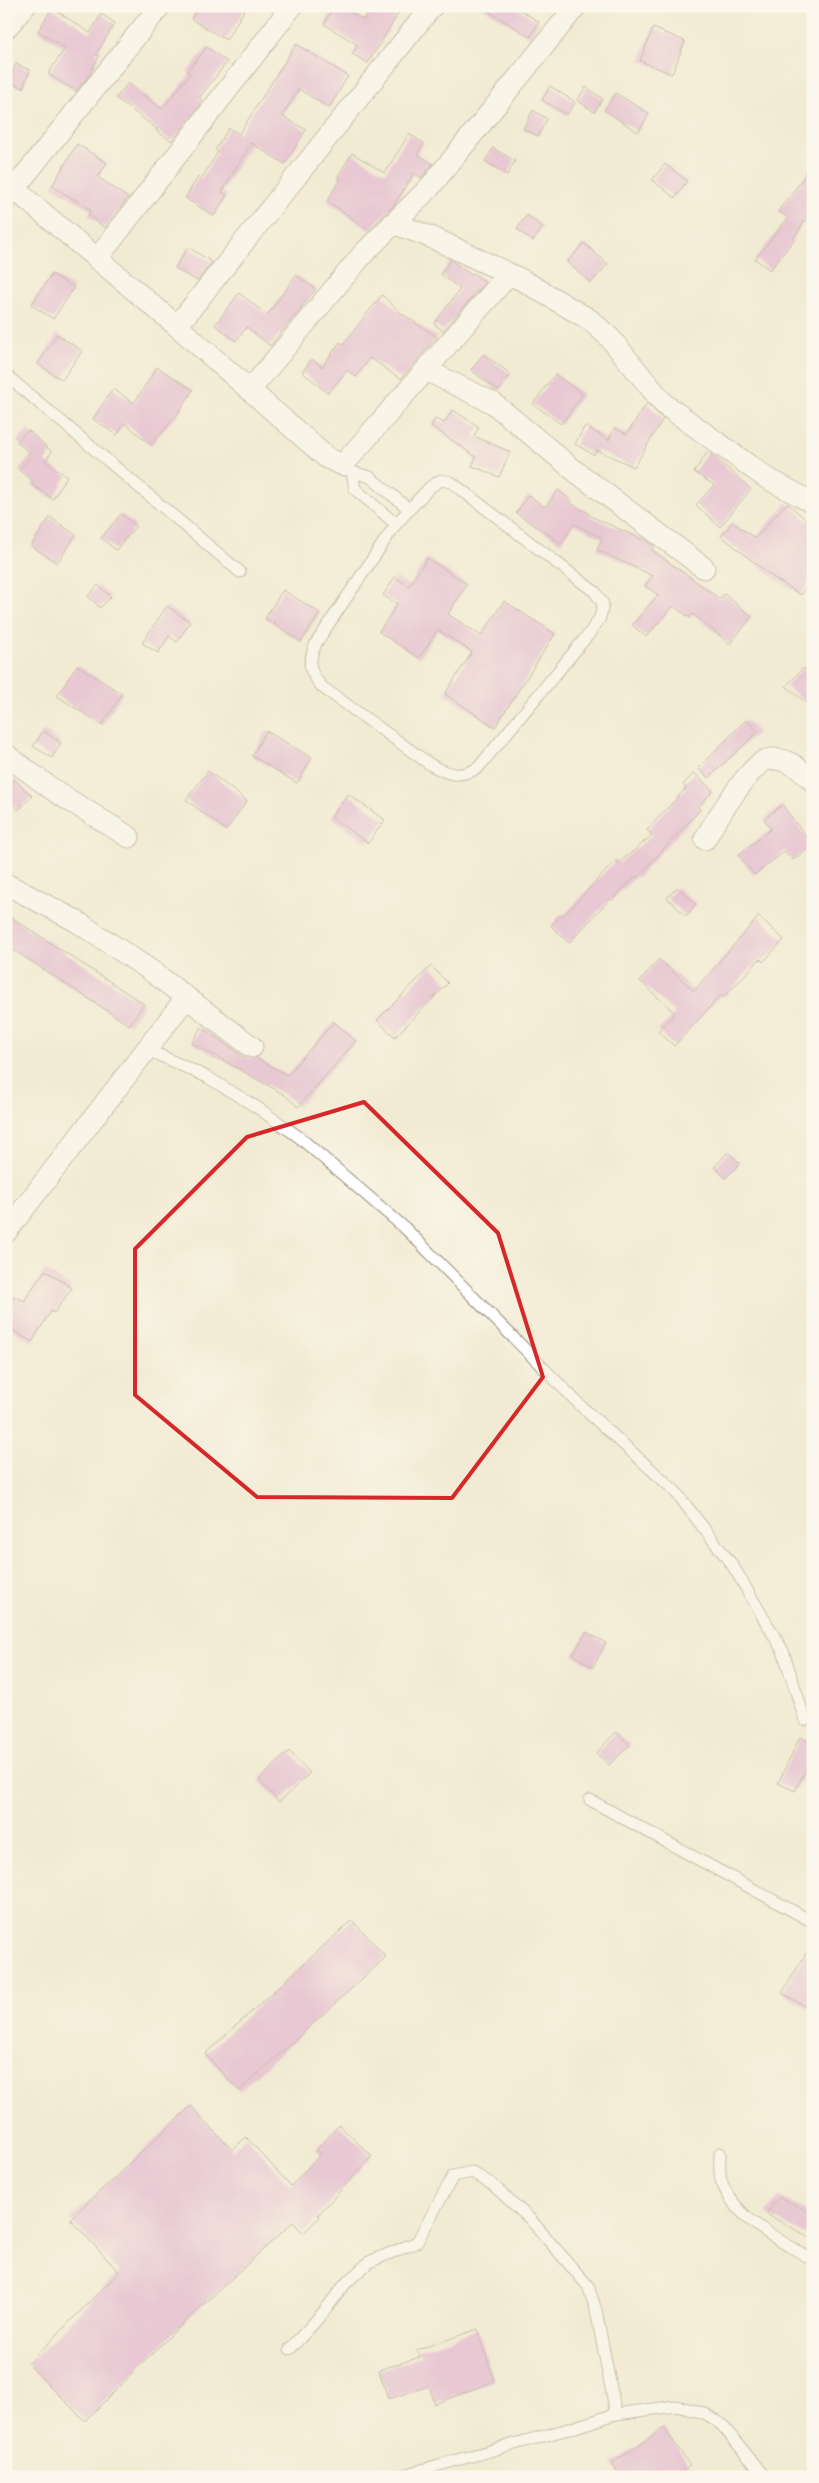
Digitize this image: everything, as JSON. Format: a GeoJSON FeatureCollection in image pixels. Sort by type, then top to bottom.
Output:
{"type":"FeatureCollection","features":[{"type":"Feature","properties":{"kind":"street"},"geometry":{"type":"LineString","coordinates":[[6,28],[25,6]]}},
{"type":"Feature","properties":{"kind":"street"},"geometry":{"type":"LineString","coordinates":[[160,6],[9,190],[97,259],[177,326],[327,458],[348,469],[426,370],[510,274]]}},
{"type":"Feature","properties":{"kind":"street"},"geometry":{"type":"LineString","coordinates":[[97,259],[292,6]]}},
{"type":"Feature","properties":{"kind":"street"},"geometry":{"type":"LineString","coordinates":[[177,326],[432,6]]}},
{"type":"Feature","properties":{"kind":"street"},"geometry":{"type":"LineString","coordinates":[[250,390],[363,254],[430,187],[576,6]]}},
{"type":"Feature","properties":{"kind":"street"},"geometry":{"type":"LineString","coordinates":[[393,223],[433,238],[510,274],[590,320],[610,338],[664,404],[764,477],[813,503]]}},
{"type":"Feature","properties":{"kind":"street"},"geometry":{"type":"LineString","coordinates":[[426,370],[494,403],[575,471],[704,568]]}},
{"type":"Feature","properties":{"kind":"street"},"geometry":{"type":"LineString","coordinates":[[6,755],[56,792],[129,837]]}},
{"type":"Feature","properties":{"kind":"street"},"geometry":{"type":"LineString","coordinates":[[705,839],[714,823],[752,771],[765,760],[785,761],[800,768],[813,781]]}},
{"type":"Feature","properties":{"kind":"street"},"geometry":{"type":"LineString","coordinates":[[6,884],[76,920],[252,1047]]}},
{"type":"Feature","properties":{"kind":"street"},"geometry":{"type":"LineString","coordinates":[[6,1232],[148,1050],[186,998]]}},
{"type":"Feature","properties":{"kind":"lane"},"geometry":{"type":"LineString","coordinates":[[6,375],[240,572]]}},
{"type":"Feature","properties":{"kind":"lane"},"geometry":{"type":"LineString","coordinates":[[348,469],[370,478],[409,509]]}},
{"type":"Feature","properties":{"kind":"lane"},"geometry":{"type":"LineString","coordinates":[[348,469],[355,489],[396,524]]}},
{"type":"Feature","properties":{"kind":"lane"},"geometry":{"type":"LineString","coordinates":[[441,480],[451,482],[595,592],[603,604],[600,618],[588,635],[478,768],[465,775],[448,775],[431,764],[322,687],[311,674],[309,661],[316,643],[396,524],[409,509],[441,480]]}},
{"type":"Feature","properties":{"kind":"lane"},"geometry":{"type":"LineString","coordinates":[[148,1050],[207,1077],[258,1108],[299,1137],[406,1229],[583,1408],[675,1491],[732,1566],[783,1651],[805,1720]]}},
{"type":"Feature","properties":{"kind":"lane"},"geometry":{"type":"LineString","coordinates":[[590,1800],[813,1922]]}},
{"type":"Feature","properties":{"kind":"lane"},"geometry":{"type":"LineString","coordinates":[[720,2153],[721,2180],[747,2218],[813,2260]]}},
{"type":"Feature","properties":{"kind":"lane"},"geometry":{"type":"LineString","coordinates":[[290,2349],[322,2314],[346,2283],[370,2262],[417,2242],[453,2176],[472,2172],[493,2185],[529,2218],[588,2286],[596,2310],[616,2414]]}},
{"type":"Feature","properties":{"kind":"lane"},"geometry":{"type":"LineString","coordinates":[[396,2477],[616,2414],[676,2406],[704,2413],[722,2425],[765,2477]]}},
{"type":"Feature","properties":{"kind":"highlighted area"},"geometry":{"type":"Polygon","coordinates":[[[364,1102],[498,1233],[543,1377],[452,1498],[257,1497],[135,1395],[135,1249],[247,1137],[364,1102]]]}},
{"type":"Feature","properties":{"kind":"building"},"geometry":{"type":"Polygon","coordinates":[[[198,6],[247,6],[226,40],[191,19],[198,6]]]}},
{"type":"Feature","properties":{"kind":"building"},"geometry":{"type":"Polygon","coordinates":[[[334,6],[341,6],[364,20],[373,6],[403,6],[368,63],[352,54],[358,45],[324,24],[334,6]]]}},
{"type":"Feature","properties":{"kind":"building"},"geometry":{"type":"Polygon","coordinates":[[[480,6],[514,6],[539,22],[530,37],[480,6]]]}},
{"type":"Feature","properties":{"kind":"building"},"geometry":{"type":"Polygon","coordinates":[[[52,8],[90,33],[101,14],[115,23],[96,54],[99,56],[90,74],[76,91],[48,74],[65,48],[38,31],[52,8]]]}},
{"type":"Feature","properties":{"kind":"building"},"geometry":{"type":"Polygon","coordinates":[[[653,28],[685,41],[672,74],[640,61],[653,28]]]}},
{"type":"Feature","properties":{"kind":"building"},"geometry":{"type":"Polygon","coordinates":[[[296,44],[348,76],[329,108],[299,89],[282,116],[306,130],[285,164],[251,143],[222,192],[227,195],[214,216],[185,198],[198,177],[201,179],[218,152],[215,150],[229,128],[239,134],[296,44]]]}},
{"type":"Feature","properties":{"kind":"building"},"geometry":{"type":"Polygon","coordinates":[[[207,47],[227,62],[199,98],[203,101],[172,141],[156,131],[157,129],[116,98],[128,83],[162,109],[190,74],[187,72],[207,47]]]}},
{"type":"Feature","properties":{"kind":"building"},"geometry":{"type":"Polygon","coordinates":[[[16,64],[30,70],[23,88],[8,82],[16,64]]]}},
{"type":"Feature","properties":{"kind":"building"},"geometry":{"type":"Polygon","coordinates":[[[550,86],[575,102],[567,115],[542,100],[550,86]]]}},
{"type":"Feature","properties":{"kind":"building"},"geometry":{"type":"Polygon","coordinates":[[[586,87],[603,99],[594,112],[577,100],[586,87]]]}},
{"type":"Feature","properties":{"kind":"building"},"geometry":{"type":"Polygon","coordinates":[[[616,93],[649,114],[638,132],[604,110],[616,93]]]}},
{"type":"Feature","properties":{"kind":"building"},"geometry":{"type":"Polygon","coordinates":[[[533,110],[547,119],[538,136],[523,129],[533,110]]]}},
{"type":"Feature","properties":{"kind":"building"},"geometry":{"type":"Polygon","coordinates":[[[409,134],[424,143],[417,154],[433,164],[421,178],[414,173],[394,205],[369,230],[327,201],[341,178],[338,176],[352,153],[385,173],[409,134]]]}},
{"type":"Feature","properties":{"kind":"building"},"geometry":{"type":"Polygon","coordinates":[[[77,144],[107,163],[98,177],[128,198],[105,228],[88,215],[91,210],[52,186],[77,144]]]}},
{"type":"Feature","properties":{"kind":"building"},"geometry":{"type":"Polygon","coordinates":[[[493,148],[515,161],[507,175],[485,161],[493,148]]]}},
{"type":"Feature","properties":{"kind":"building"},"geometry":{"type":"Polygon","coordinates":[[[665,164],[687,181],[675,198],[652,180],[665,164]]]}},
{"type":"Feature","properties":{"kind":"building"},"geometry":{"type":"Polygon","coordinates":[[[813,165],[813,208],[794,240],[770,270],[755,259],[788,218],[778,211],[813,165]]]}},
{"type":"Feature","properties":{"kind":"building"},"geometry":{"type":"Polygon","coordinates":[[[527,215],[543,227],[533,241],[517,229],[527,215]]]}},
{"type":"Feature","properties":{"kind":"building"},"geometry":{"type":"Polygon","coordinates":[[[584,243],[608,264],[591,283],[567,262],[584,243]]]}},
{"type":"Feature","properties":{"kind":"building"},"geometry":{"type":"Polygon","coordinates":[[[188,247],[212,262],[197,281],[175,268],[188,247]]]}},
{"type":"Feature","properties":{"kind":"building"},"geometry":{"type":"Polygon","coordinates":[[[451,260],[471,275],[473,273],[485,282],[443,331],[434,324],[460,289],[441,274],[451,260]]]}},
{"type":"Feature","properties":{"kind":"building"},"geometry":{"type":"Polygon","coordinates":[[[52,274],[74,288],[53,319],[31,305],[52,274]]]}},
{"type":"Feature","properties":{"kind":"building"},"geometry":{"type":"Polygon","coordinates":[[[296,275],[316,289],[270,346],[247,327],[236,341],[215,325],[239,293],[266,314],[269,313],[296,275]]]}},
{"type":"Feature","properties":{"kind":"building"},"geometry":{"type":"Polygon","coordinates":[[[382,295],[401,313],[437,337],[401,379],[370,358],[356,377],[347,370],[328,393],[302,372],[312,359],[322,367],[340,342],[343,344],[382,295]]]}},
{"type":"Feature","properties":{"kind":"building"},"geometry":{"type":"Polygon","coordinates":[[[57,334],[82,351],[62,380],[38,364],[57,334]]]}},
{"type":"Feature","properties":{"kind":"building"},"geometry":{"type":"Polygon","coordinates":[[[483,354],[511,374],[499,391],[471,370],[483,354]]]}},
{"type":"Feature","properties":{"kind":"building"},"geometry":{"type":"Polygon","coordinates":[[[157,367],[193,390],[177,415],[151,445],[125,423],[117,435],[93,419],[113,389],[134,403],[157,367]]]}},
{"type":"Feature","properties":{"kind":"building"},"geometry":{"type":"Polygon","coordinates":[[[555,374],[583,394],[561,424],[533,404],[555,374]]]}},
{"type":"Feature","properties":{"kind":"building"},"geometry":{"type":"Polygon","coordinates":[[[647,403],[663,419],[634,467],[597,450],[594,455],[575,444],[585,426],[609,440],[614,428],[627,434],[647,403]]]}},
{"type":"Feature","properties":{"kind":"building"},"geometry":{"type":"Polygon","coordinates":[[[453,410],[479,427],[474,436],[510,452],[499,477],[472,466],[476,457],[431,426],[435,419],[444,423],[453,410]]]}},
{"type":"Feature","properties":{"kind":"building"},"geometry":{"type":"Polygon","coordinates":[[[28,430],[52,452],[45,461],[67,476],[53,499],[32,485],[34,482],[19,470],[32,455],[17,442],[28,430]]]}},
{"type":"Feature","properties":{"kind":"building"},"geometry":{"type":"Polygon","coordinates":[[[708,451],[751,489],[720,527],[696,505],[714,485],[694,472],[708,451]]]}},
{"type":"Feature","properties":{"kind":"building"},"geometry":{"type":"Polygon","coordinates":[[[558,490],[572,501],[570,503],[589,513],[588,515],[648,542],[654,546],[652,550],[720,599],[724,594],[752,617],[730,644],[693,614],[690,618],[673,606],[646,637],[632,625],[658,595],[645,586],[653,576],[597,550],[602,538],[574,524],[561,543],[516,513],[528,495],[545,507],[558,490]]]}},
{"type":"Feature","properties":{"kind":"building"},"geometry":{"type":"Polygon","coordinates":[[[787,503],[813,526],[813,576],[801,595],[774,578],[721,536],[732,522],[755,538],[787,503]]]}},
{"type":"Feature","properties":{"kind":"building"},"geometry":{"type":"Polygon","coordinates":[[[121,514],[136,526],[116,550],[101,538],[121,514]]]}},
{"type":"Feature","properties":{"kind":"building"},"geometry":{"type":"Polygon","coordinates":[[[50,517],[76,535],[57,563],[31,546],[50,517]]]}},
{"type":"Feature","properties":{"kind":"building"},"geometry":{"type":"Polygon","coordinates":[[[427,558],[467,584],[448,614],[481,636],[504,601],[555,634],[495,727],[445,694],[472,652],[438,630],[419,658],[379,632],[397,604],[383,595],[395,577],[409,586],[427,558]]]}},
{"type":"Feature","properties":{"kind":"building"},"geometry":{"type":"Polygon","coordinates":[[[98,585],[111,597],[100,608],[88,596],[98,585]]]}},
{"type":"Feature","properties":{"kind":"building"},"geometry":{"type":"Polygon","coordinates":[[[283,590],[320,613],[301,642],[265,618],[283,590]]]}},
{"type":"Feature","properties":{"kind":"building"},"geometry":{"type":"Polygon","coordinates":[[[167,606],[190,622],[177,642],[169,636],[158,653],[142,643],[167,606]]]}},
{"type":"Feature","properties":{"kind":"building"},"geometry":{"type":"Polygon","coordinates":[[[77,665],[122,694],[102,725],[57,696],[77,665]]]}},
{"type":"Feature","properties":{"kind":"building"},"geometry":{"type":"Polygon","coordinates":[[[803,668],[813,677],[813,709],[786,686],[803,668]]]}},
{"type":"Feature","properties":{"kind":"building"},"geometry":{"type":"Polygon","coordinates":[[[746,720],[758,732],[708,778],[698,768],[746,720]]]}},
{"type":"Feature","properties":{"kind":"building"},"geometry":{"type":"Polygon","coordinates":[[[43,731],[61,743],[52,758],[33,746],[43,731]]]}},
{"type":"Feature","properties":{"kind":"building"},"geometry":{"type":"Polygon","coordinates":[[[266,731],[312,758],[297,783],[252,756],[266,731]]]}},
{"type":"Feature","properties":{"kind":"building"},"geometry":{"type":"Polygon","coordinates":[[[208,771],[247,801],[226,830],[186,800],[208,771]]]}},
{"type":"Feature","properties":{"kind":"building"},"geometry":{"type":"Polygon","coordinates":[[[694,773],[713,791],[698,807],[700,810],[637,878],[636,876],[612,900],[610,899],[569,943],[551,926],[561,914],[563,916],[616,860],[619,863],[652,835],[647,830],[686,788],[683,785],[694,773]]]}},
{"type":"Feature","properties":{"kind":"building"},"geometry":{"type":"Polygon","coordinates":[[[14,779],[32,796],[18,810],[6,798],[6,787],[14,779]]]}},
{"type":"Feature","properties":{"kind":"building"},"geometry":{"type":"Polygon","coordinates":[[[348,794],[385,820],[368,843],[331,817],[348,794]]]}},
{"type":"Feature","properties":{"kind":"building"},"geometry":{"type":"Polygon","coordinates":[[[782,805],[813,845],[793,860],[785,851],[754,875],[738,855],[771,829],[764,819],[782,805]]]}},
{"type":"Feature","properties":{"kind":"building"},"geometry":{"type":"Polygon","coordinates":[[[677,887],[696,904],[686,916],[667,898],[677,887]]]}},
{"type":"Feature","properties":{"kind":"building"},"geometry":{"type":"Polygon","coordinates":[[[6,914],[144,1004],[129,1025],[6,945],[6,914]]]}},
{"type":"Feature","properties":{"kind":"building"},"geometry":{"type":"Polygon","coordinates":[[[759,916],[784,940],[763,962],[760,959],[724,997],[721,995],[674,1046],[658,1031],[675,1013],[640,981],[659,959],[694,991],[759,916]]]}},
{"type":"Feature","properties":{"kind":"building"},"geometry":{"type":"Polygon","coordinates":[[[431,966],[448,983],[395,1037],[377,1020],[431,966]]]}},
{"type":"Feature","properties":{"kind":"building"},"geometry":{"type":"Polygon","coordinates":[[[334,1022],[356,1041],[298,1107],[285,1095],[192,1043],[201,1027],[244,1057],[257,1058],[287,1075],[334,1022]]]}},
{"type":"Feature","properties":{"kind":"building"},"geometry":{"type":"Polygon","coordinates":[[[728,1152],[740,1163],[726,1178],[714,1167],[728,1152]]]}},
{"type":"Feature","properties":{"kind":"building"},"geometry":{"type":"Polygon","coordinates":[[[45,1270],[72,1288],[54,1313],[51,1311],[32,1342],[6,1326],[6,1310],[14,1296],[24,1301],[45,1270]]]}},
{"type":"Feature","properties":{"kind":"building"},"geometry":{"type":"Polygon","coordinates":[[[586,1632],[606,1643],[593,1667],[573,1655],[586,1632]]]}},
{"type":"Feature","properties":{"kind":"building"},"geometry":{"type":"Polygon","coordinates":[[[616,1732],[630,1745],[609,1765],[596,1753],[616,1732]]]}},
{"type":"Feature","properties":{"kind":"building"},"geometry":{"type":"Polygon","coordinates":[[[800,1737],[813,1743],[813,1755],[795,1791],[778,1783],[800,1737]]]}},
{"type":"Feature","properties":{"kind":"building"},"geometry":{"type":"Polygon","coordinates":[[[289,1751],[310,1773],[279,1802],[259,1780],[289,1751]]]}},
{"type":"Feature","properties":{"kind":"building"},"geometry":{"type":"Polygon","coordinates":[[[352,1920],[386,1957],[239,2091],[205,2054],[352,1920]]]}},
{"type":"Feature","properties":{"kind":"building"},"geometry":{"type":"Polygon","coordinates":[[[813,1942],[813,2011],[782,1993],[813,1942]]]}},
{"type":"Feature","properties":{"kind":"building"},"geometry":{"type":"Polygon","coordinates":[[[191,2106],[232,2150],[246,2137],[291,2186],[321,2154],[316,2150],[339,2125],[372,2156],[318,2215],[320,2217],[303,2233],[293,2222],[180,2326],[85,2421],[28,2364],[119,2272],[70,2219],[191,2106]]]}},
{"type":"Feature","properties":{"kind":"building"},"geometry":{"type":"Polygon","coordinates":[[[779,2197],[813,2214],[813,2239],[766,2214],[779,2197]]]}},
{"type":"Feature","properties":{"kind":"building"},"geometry":{"type":"Polygon","coordinates":[[[478,2329],[494,2381],[435,2404],[429,2386],[388,2399],[379,2370],[420,2357],[417,2350],[478,2329]]]}},
{"type":"Feature","properties":{"kind":"building"},"geometry":{"type":"Polygon","coordinates":[[[664,2428],[690,2465],[672,2477],[621,2477],[612,2463],[664,2428]]]}}]}
